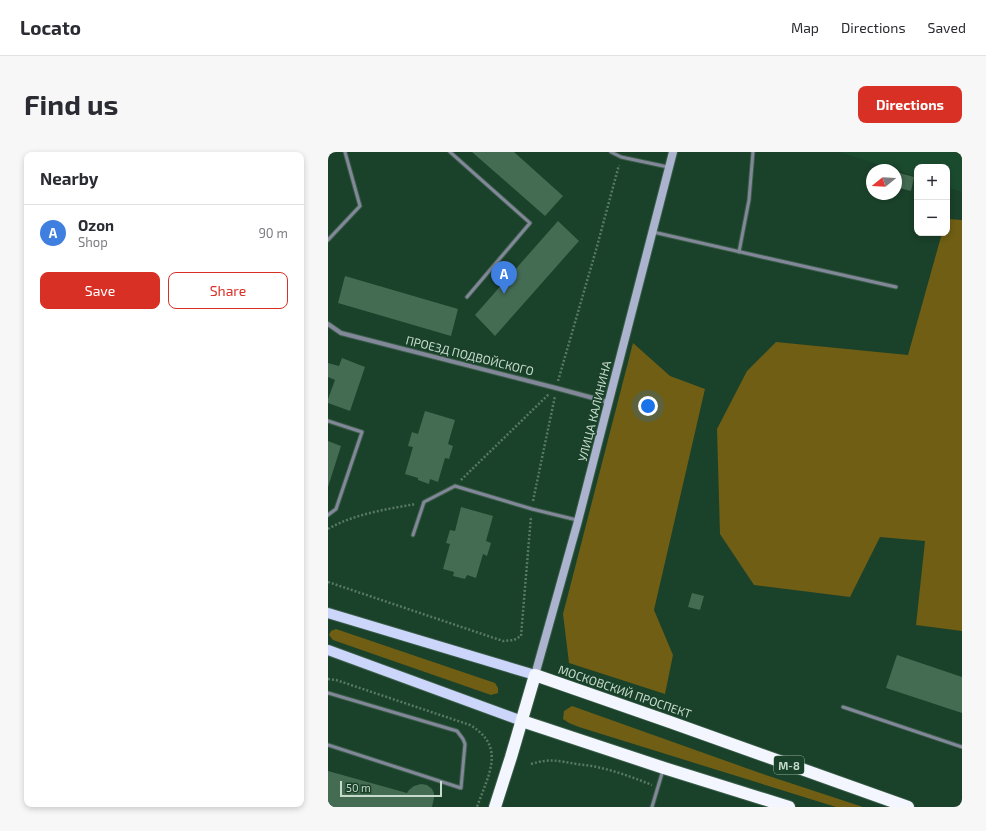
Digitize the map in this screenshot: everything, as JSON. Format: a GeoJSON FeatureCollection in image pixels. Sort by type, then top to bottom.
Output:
{"type":"FeatureCollection","features":[{"type":"Feature","properties":{"kind":"highway"},"geometry":{"type":"LineString","coordinates":[[495,807],[535,675]]}},
{"type":"Feature","properties":{"kind":"highway","name":"МОСКОВСКИЙ ПРОСПЕКТ"},"geometry":{"type":"LineString","coordinates":[[535,675],[908,807]]}},
{"type":"Feature","properties":{"kind":"highway"},"geometry":{"type":"LineString","coordinates":[[522,721],[664,768],[789,807]]}},
{"type":"Feature","properties":{"kind":"main road","name":"УЛИЦА КАЛИНИНА"},"geometry":{"type":"LineString","coordinates":[[535,675],[578,521],[673,152]]}},
{"type":"Feature","properties":{"kind":"main road","name":"МОСКОВСКИЙ ПРОСПЕКТ"},"geometry":{"type":"LineString","coordinates":[[328,614],[535,675]]}},
{"type":"Feature","properties":{"kind":"main road"},"geometry":{"type":"LineString","coordinates":[[328,650],[522,721]]}},
{"type":"Feature","properties":{"kind":"street","name":"ПРОЕЗД ПОДВОЙСКОГО"},"geometry":{"type":"LineString","coordinates":[[328,324],[341,333],[609,402]]}},
{"type":"Feature","properties":{"kind":"lane"},"geometry":{"type":"LineString","coordinates":[[328,240],[360,206],[345,152]]}},
{"type":"Feature","properties":{"kind":"lane"},"geometry":{"type":"LineString","coordinates":[[450,152],[530,223],[467,297]]}},
{"type":"Feature","properties":{"kind":"lane"},"geometry":{"type":"LineString","coordinates":[[611,152],[621,157],[669,168]]}},
{"type":"Feature","properties":{"kind":"lane"},"geometry":{"type":"LineString","coordinates":[[739,252],[749,200],[753,152]]}},
{"type":"Feature","properties":{"kind":"lane"},"geometry":{"type":"LineString","coordinates":[[653,232],[896,287]]}},
{"type":"Feature","properties":{"kind":"lane"},"geometry":{"type":"LineString","coordinates":[[328,421],[362,432],[336,509],[328,515]]}},
{"type":"Feature","properties":{"kind":"lane"},"geometry":{"type":"LineString","coordinates":[[413,535],[424,502],[455,486],[578,521]]}},
{"type":"Feature","properties":{"kind":"lane"},"geometry":{"type":"LineString","coordinates":[[328,693],[457,731],[461,734],[465,744],[461,788],[328,745]]}},
{"type":"Feature","properties":{"kind":"lane"},"geometry":{"type":"LineString","coordinates":[[843,707],[962,747]]}},
{"type":"Feature","properties":{"kind":"lane"},"geometry":{"type":"LineString","coordinates":[[652,807],[664,768]]}},
{"type":"Feature","properties":{"kind":"path"},"geometry":{"type":"LineString","coordinates":[[328,582],[503,641],[514,640],[523,636],[532,509],[556,388],[621,157]]}},
{"type":"Feature","properties":{"kind":"path"},"geometry":{"type":"LineString","coordinates":[[455,486],[556,388]]}},
{"type":"Feature","properties":{"kind":"path"},"geometry":{"type":"LineString","coordinates":[[328,529],[337,523],[378,511],[424,502]]}},
{"type":"Feature","properties":{"kind":"path"},"geometry":{"type":"LineString","coordinates":[[531,764],[541,761],[556,760],[591,765],[628,775],[658,788]]}},
{"type":"Feature","properties":{"kind":"shaded area"},"geometry":{"type":"Polygon","coordinates":[[[840,152],[962,152],[962,192],[950,188],[950,164],[914,164],[914,176],[902,172],[902,164],[877,164],[840,152]]]}},
{"type":"Feature","properties":{"kind":"shaded area"},"geometry":{"type":"Polygon","coordinates":[[[950,219],[962,220],[962,631],[916,625],[925,541],[880,537],[850,597],[754,585],[720,534],[717,429],[747,371],[776,342],[908,355],[941,236],[950,236],[950,219]]]}},
{"type":"Feature","properties":{"kind":"shaded area"},"geometry":{"type":"Polygon","coordinates":[[[633,343],[670,376],[705,389],[654,610],[673,655],[665,694],[569,663],[563,614],[633,343]]]}},
{"type":"Feature","properties":{"kind":"shaded area"},"geometry":{"type":"Polygon","coordinates":[[[336,629],[495,683],[498,688],[498,693],[491,695],[333,640],[329,635],[331,631],[336,629]]]}},
{"type":"Feature","properties":{"kind":"shaded area"},"geometry":{"type":"Polygon","coordinates":[[[572,706],[760,773],[863,807],[836,807],[579,727],[563,719],[564,711],[572,706]]]}},
{"type":"Feature","properties":{"kind":"building"},"geometry":{"type":"Polygon","coordinates":[[[472,152],[514,152],[563,196],[545,216],[472,152]]]}},
{"type":"Feature","properties":{"kind":"building"},"geometry":{"type":"Polygon","coordinates":[[[902,174],[914,177],[911,191],[902,189],[902,174]]]}},
{"type":"Feature","properties":{"kind":"building"},"geometry":{"type":"Polygon","coordinates":[[[558,221],[579,241],[495,336],[475,315],[558,221]]]}},
{"type":"Feature","properties":{"kind":"building"},"geometry":{"type":"Polygon","coordinates":[[[345,276],[458,309],[451,336],[338,303],[345,276]]]}},
{"type":"Feature","properties":{"kind":"building"},"geometry":{"type":"Polygon","coordinates":[[[342,358],[365,367],[350,411],[328,403],[335,380],[328,377],[328,363],[339,366],[342,358]]]}},
{"type":"Feature","properties":{"kind":"building"},"geometry":{"type":"Polygon","coordinates":[[[425,411],[455,420],[448,444],[453,446],[449,459],[445,458],[438,482],[430,479],[429,484],[418,480],[418,478],[405,474],[413,447],[408,446],[412,432],[418,434],[425,411]]]}},
{"type":"Feature","properties":{"kind":"building"},"geometry":{"type":"Polygon","coordinates":[[[328,441],[341,446],[328,487],[328,441]]]}},
{"type":"Feature","properties":{"kind":"building"},"geometry":{"type":"Polygon","coordinates":[[[461,507],[493,516],[486,541],[491,543],[487,556],[483,554],[476,578],[467,575],[465,579],[453,576],[454,572],[443,569],[450,544],[446,543],[450,530],[455,531],[461,507]]]}},
{"type":"Feature","properties":{"kind":"building"},"geometry":{"type":"Polygon","coordinates":[[[692,593],[704,596],[700,610],[688,607],[692,593]]]}},
{"type":"Feature","properties":{"kind":"building"},"geometry":{"type":"Polygon","coordinates":[[[897,655],[962,677],[962,713],[886,688],[897,655]]]}},
{"type":"Feature","properties":{"kind":"building"},"geometry":{"type":"Polygon","coordinates":[[[328,771],[407,793],[414,786],[421,784],[427,785],[434,793],[432,807],[328,807],[328,771]]]}},
{"type":"Feature","properties":{"kind":"place","name":"Ozon"},"geometry":{"type":"Point","coordinates":[504,294]}}]}
